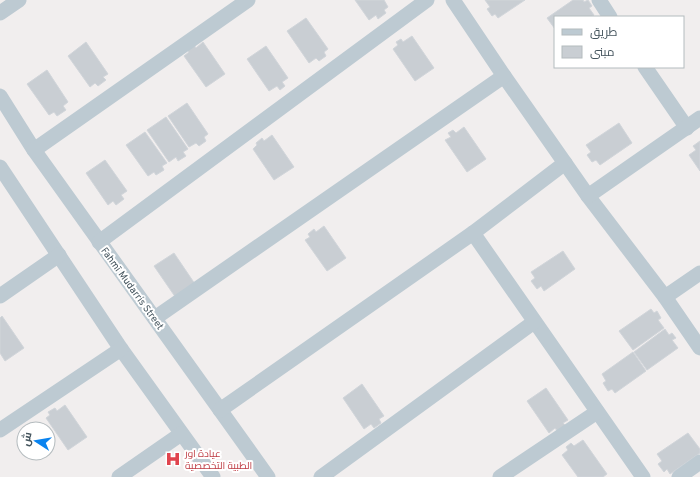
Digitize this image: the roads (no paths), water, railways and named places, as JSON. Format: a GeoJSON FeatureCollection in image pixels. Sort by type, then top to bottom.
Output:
{"type":"FeatureCollection","features":[{"type":"Feature","properties":{"kind":"street"},"geometry":{"type":"LineString","coordinates":[[0,13],[19,0]]}},
{"type":"Feature","properties":{"kind":"street"},"geometry":{"type":"LineString","coordinates":[[34,150],[248,0]]}},
{"type":"Feature","properties":{"kind":"street"},"geometry":{"type":"LineString","coordinates":[[99,242],[427,0]]}},
{"type":"Feature","properties":{"kind":"street"},"geometry":{"type":"LineString","coordinates":[[453,0],[565,164],[666,297],[700,348]]}},
{"type":"Feature","properties":{"kind":"street"},"geometry":{"type":"LineString","coordinates":[[599,0],[609,16]]}},
{"type":"Feature","properties":{"kind":"street"},"geometry":{"type":"LineString","coordinates":[[646,68],[687,128]]}},
{"type":"Feature","properties":{"kind":"street"},"geometry":{"type":"LineString","coordinates":[[155,318],[504,76]]}},
{"type":"Feature","properties":{"kind":"street","name":"Fahmī Mudarris Street"},"geometry":{"type":"LineString","coordinates":[[0,96],[34,150],[268,477]]}},
{"type":"Feature","properties":{"kind":"street"},"geometry":{"type":"LineString","coordinates":[[588,196],[700,118]]}},
{"type":"Feature","properties":{"kind":"street"},"geometry":{"type":"LineString","coordinates":[[220,410],[473,233],[565,164]]}},
{"type":"Feature","properties":{"kind":"street"},"geometry":{"type":"LineString","coordinates":[[0,167],[121,349],[213,477]]}},
{"type":"Feature","properties":{"kind":"street"},"geometry":{"type":"LineString","coordinates":[[473,233],[643,477]]}},
{"type":"Feature","properties":{"kind":"street"},"geometry":{"type":"LineString","coordinates":[[0,296],[59,255]]}},
{"type":"Feature","properties":{"kind":"street"},"geometry":{"type":"LineString","coordinates":[[666,297],[700,273]]}},
{"type":"Feature","properties":{"kind":"street"},"geometry":{"type":"LineString","coordinates":[[321,477],[534,322]]}},
{"type":"Feature","properties":{"kind":"street"},"geometry":{"type":"LineString","coordinates":[[0,430],[121,349]]}},
{"type":"Feature","properties":{"kind":"street"},"geometry":{"type":"LineString","coordinates":[[500,477],[597,412]]}},
{"type":"Feature","properties":{"kind":"street"},"geometry":{"type":"LineString","coordinates":[[119,477],[181,434]]}},
{"type":"Feature","properties":{"kind":"street"},"geometry":{"type":"LineString","coordinates":[[679,477],[700,462]]}},
{"type":"Feature","properties":{"kind":"place","name":"عيادة اور الطبية التخصصية"},"geometry":{"type":"Point","coordinates":[173,459]}}]}
